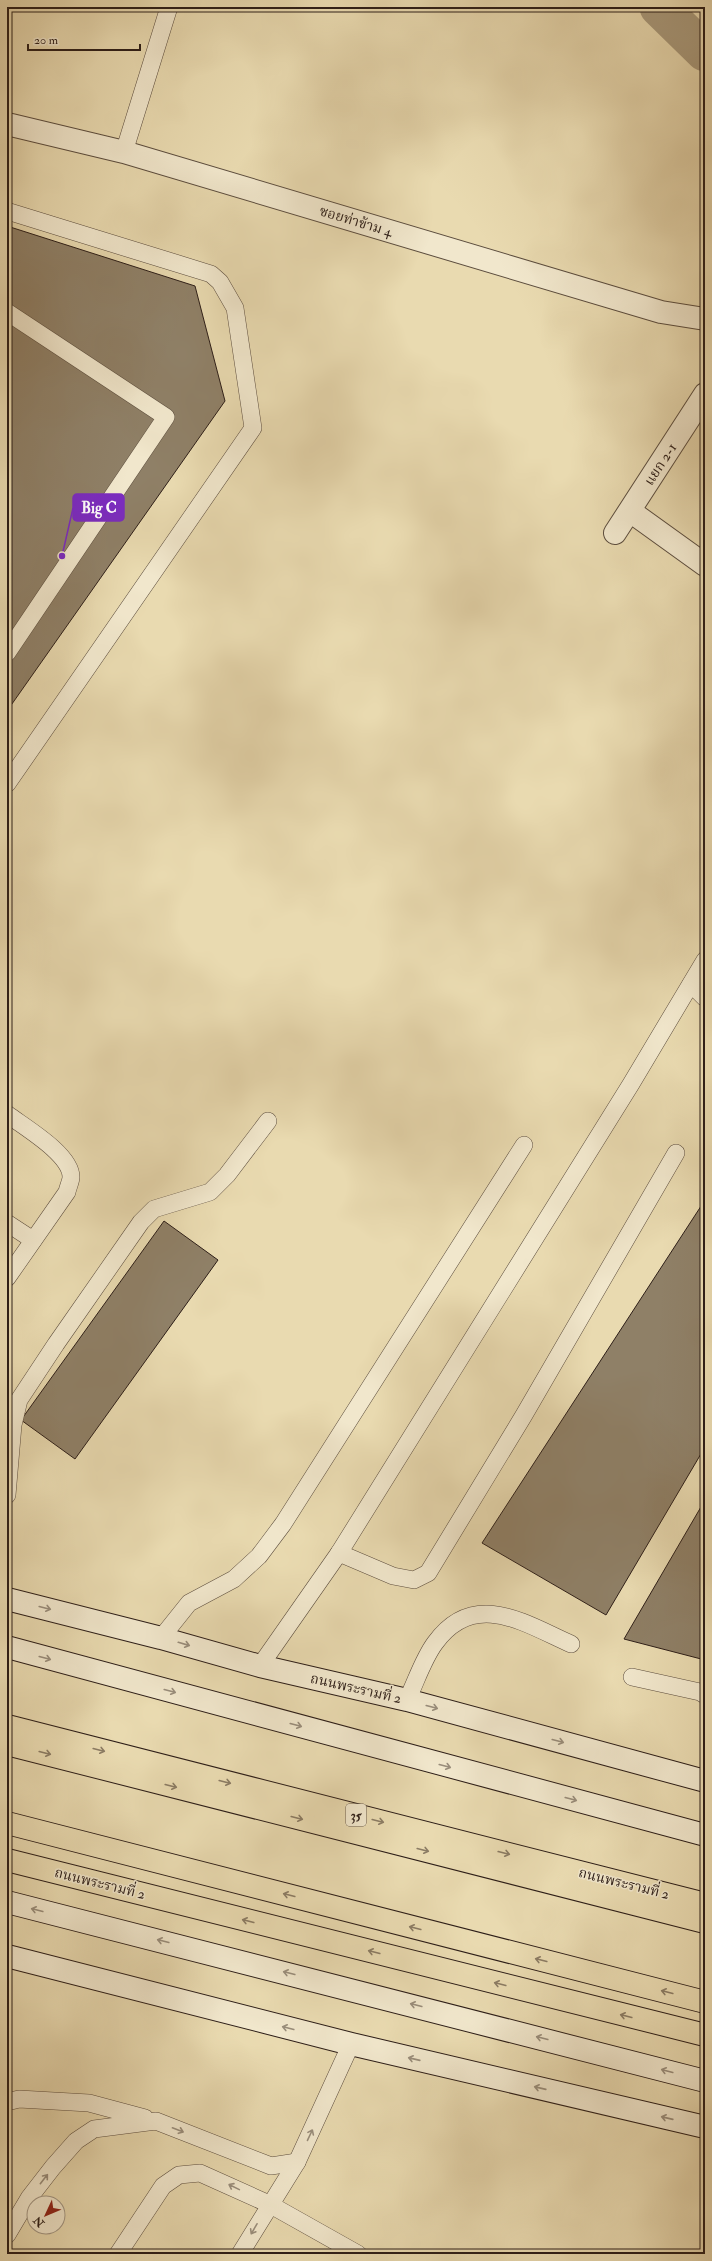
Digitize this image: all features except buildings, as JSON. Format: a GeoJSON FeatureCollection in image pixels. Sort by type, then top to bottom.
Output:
{"type":"FeatureCollection","features":[{"type":"Feature","properties":{"kind":"highway","name":"ถนนพระรามที่ 2"},"geometry":{"type":"LineString","coordinates":[[7,1726],[705,1904]]}},
{"type":"Feature","properties":{"kind":"highway"},"geometry":{"type":"LineString","coordinates":[[7,1744],[705,1922]]}},
{"type":"Feature","properties":{"kind":"highway"},"geometry":{"type":"LineString","coordinates":[[7,1823],[705,2002]]}},
{"type":"Feature","properties":{"kind":"highway","name":"ถนนพระรามที่ 2"},"geometry":{"type":"LineString","coordinates":[[7,1860],[705,2035]]}},
{"type":"Feature","properties":{"kind":"main road","name":"ซอยท่าข้าม 4"},"geometry":{"type":"LineString","coordinates":[[7,124],[124,152],[661,312],[705,319]]}},
{"type":"Feature","properties":{"kind":"main road","name":"แยก 2-1"},"geometry":{"type":"LineString","coordinates":[[615,533],[705,394]]}},
{"type":"Feature","properties":{"kind":"main road"},"geometry":{"type":"LineString","coordinates":[[630,511],[705,565]]}},
{"type":"Feature","properties":{"kind":"main road","name":"ถนนพระรามที่ 2"},"geometry":{"type":"LineString","coordinates":[[7,1599],[162,1638],[260,1666],[406,1700],[705,1781]]}},
{"type":"Feature","properties":{"kind":"main road"},"geometry":{"type":"LineString","coordinates":[[7,1647],[705,1835]]}},
{"type":"Feature","properties":{"kind":"main road"},"geometry":{"type":"LineString","coordinates":[[7,1902],[705,2080]]}},
{"type":"Feature","properties":{"kind":"main road"},"geometry":{"type":"LineString","coordinates":[[7,1956],[351,2044],[705,2127]]}},
{"type":"Feature","properties":{"kind":"lane"},"geometry":{"type":"LineString","coordinates":[[124,152],[169,7]]}},
{"type":"Feature","properties":{"kind":"lane"},"geometry":{"type":"LineString","coordinates":[[7,211],[211,274],[220,282],[235,308],[253,428],[7,784]]}},
{"type":"Feature","properties":{"kind":"lane"},"geometry":{"type":"LineString","coordinates":[[7,312],[166,417],[7,653]]}},
{"type":"Feature","properties":{"kind":"lane"},"geometry":{"type":"LineString","coordinates":[[260,1666],[339,1552],[627,1091],[705,960]]}},
{"type":"Feature","properties":{"kind":"lane"},"geometry":{"type":"LineString","coordinates":[[691,984],[705,998]]}},
{"type":"Feature","properties":{"kind":"lane"},"geometry":{"type":"LineString","coordinates":[[7,1114],[57,1151],[68,1166],[71,1176],[67,1192],[7,1278]]}},
{"type":"Feature","properties":{"kind":"lane"},"geometry":{"type":"LineString","coordinates":[[7,1494],[13,1424],[19,1400],[60,1337],[141,1222],[154,1209],[210,1192],[227,1175],[268,1120]]}},
{"type":"Feature","properties":{"kind":"lane"},"geometry":{"type":"LineString","coordinates":[[162,1638],[189,1603],[234,1579],[259,1556],[283,1524],[524,1145]]}},
{"type":"Feature","properties":{"kind":"lane"},"geometry":{"type":"LineString","coordinates":[[339,1552],[393,1576],[414,1580],[428,1573],[524,1415],[676,1153]]}},
{"type":"Feature","properties":{"kind":"lane"},"geometry":{"type":"LineString","coordinates":[[7,1223],[33,1240]]}},
{"type":"Feature","properties":{"kind":"lane"},"geometry":{"type":"LineString","coordinates":[[406,1700],[434,1644],[445,1630],[460,1618],[484,1612],[510,1618],[571,1644]]}},
{"type":"Feature","properties":{"kind":"lane"},"geometry":{"type":"LineString","coordinates":[[632,1677],[700,1692],[705,1695]]}},
{"type":"Feature","properties":{"kind":"lane"},"geometry":{"type":"LineString","coordinates":[[240,2254],[269,2204],[297,2162],[351,2044]]}},
{"type":"Feature","properties":{"kind":"lane"},"geometry":{"type":"LineString","coordinates":[[7,2102],[19,2099],[89,2103],[156,2121],[272,2166],[297,2162]]}},
{"type":"Feature","properties":{"kind":"lane"},"geometry":{"type":"LineString","coordinates":[[7,2235],[29,2198],[76,2141],[94,2129],[156,2121]]}},
{"type":"Feature","properties":{"kind":"lane"},"geometry":{"type":"LineString","coordinates":[[118,2254],[163,2186],[179,2175],[200,2173],[269,2204],[358,2254]]}},
{"type":"Feature","properties":{"kind":"waterway"},"geometry":{"type":"LineString","coordinates":[[659,7],[705,52]]}},
{"type":"Feature","properties":{"kind":"place","name":"Big C"},"geometry":{"type":"Point","coordinates":[62,556]}}]}
